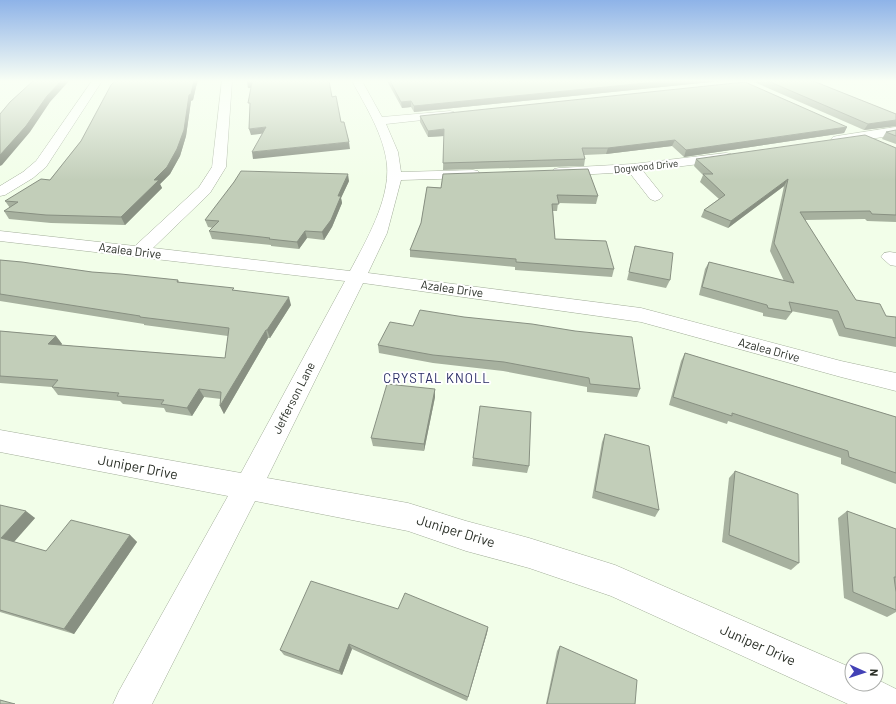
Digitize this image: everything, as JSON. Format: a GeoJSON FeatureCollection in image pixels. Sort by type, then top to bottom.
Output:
{"type":"FeatureCollection","features":[{"type":"Feature","properties":{"kind":"street"},"geometry":{"type":"LineString","coordinates":[[0,192],[28,175],[41,164],[75,114]]}},
{"type":"Feature","properties":{"kind":"street"},"geometry":{"type":"LineString","coordinates":[[139,252],[205,190],[219,167],[224,114]]}},
{"type":"Feature","properties":{"kind":"street","name":"Jefferson Lane"},"geometry":{"type":"LineString","coordinates":[[132,704],[248,487],[379,233],[388,204],[394,176],[392,155],[374,114]]}},
{"type":"Feature","properties":{"kind":"street"},"geometry":{"type":"LineString","coordinates":[[378,122],[448,114]]}},
{"type":"Feature","properties":{"kind":"street"},"geometry":{"type":"LineString","coordinates":[[843,127],[883,145]]}},
{"type":"Feature","properties":{"kind":"street"},"geometry":{"type":"LineString","coordinates":[[824,142],[896,131]]}},
{"type":"Feature","properties":{"kind":"street","name":"Dogwood Drive"},"geometry":{"type":"LineString","coordinates":[[547,172],[633,168],[738,155]]}},
{"type":"Feature","properties":{"kind":"street"},"geometry":{"type":"LineString","coordinates":[[633,168],[655,196]]}},
{"type":"Feature","properties":{"kind":"street"},"geometry":{"type":"LineString","coordinates":[[394,176],[486,174]]}},
{"type":"Feature","properties":{"kind":"street","name":"Azalea Drive"},"geometry":{"type":"LineString","coordinates":[[0,236],[357,277],[641,314],[841,369],[896,382]]}},
{"type":"Feature","properties":{"kind":"street","name":"Juniper Drive"},"geometry":{"type":"LineString","coordinates":[[0,441],[408,517],[466,536],[529,553],[615,582],[863,692],[886,704]]}},
{"type":"Feature","properties":{"kind":"building"},"geometry":{"type":"Polygon","coordinates":[[[0,114],[35,114],[26,126],[0,155],[0,114]]]}},
{"type":"Feature","properties":{"kind":"building"},"geometry":{"type":"Polygon","coordinates":[[[96,114],[186,114],[184,130],[177,149],[167,167],[154,180],[159,180],[121,217],[46,215],[4,211],[18,202],[5,201],[41,179],[50,180],[81,141],[96,114]]]}},
{"type":"Feature","properties":{"kind":"building"},"geometry":{"type":"Polygon","coordinates":[[[250,114],[339,114],[341,122],[344,122],[349,142],[252,152],[266,127],[249,129],[250,114]]]}},
{"type":"Feature","properties":{"kind":"building"},"geometry":{"type":"Polygon","coordinates":[[[441,114],[817,114],[847,127],[686,150],[675,140],[608,148],[582,148],[585,159],[443,163],[444,129],[428,131],[420,116],[441,114]]]}},
{"type":"Feature","properties":{"kind":"building"},"geometry":{"type":"Polygon","coordinates":[[[844,114],[896,114],[896,120],[868,124],[844,114]]]}},
{"type":"Feature","properties":{"kind":"building"},"geometry":{"type":"Polygon","coordinates":[[[896,130],[896,136],[886,132],[896,130]]]}},
{"type":"Feature","properties":{"kind":"building"},"geometry":{"type":"Polygon","coordinates":[[[865,135],[896,148],[896,215],[872,214],[870,211],[800,212],[856,300],[880,304],[886,316],[896,317],[896,338],[845,328],[838,311],[789,302],[792,312],[768,308],[767,305],[702,287],[709,262],[794,283],[774,243],[788,179],[731,221],[704,210],[725,195],[703,174],[713,174],[696,159],[865,135]]]}},
{"type":"Feature","properties":{"kind":"building"},"geometry":{"type":"Polygon","coordinates":[[[588,169],[598,196],[557,195],[559,204],[552,204],[555,239],[606,241],[614,269],[516,262],[516,259],[410,250],[421,223],[427,187],[441,188],[443,174],[588,169]]]}},
{"type":"Feature","properties":{"kind":"building"},"geometry":{"type":"Polygon","coordinates":[[[241,171],[348,174],[338,196],[341,196],[331,220],[322,232],[305,231],[297,242],[209,231],[219,221],[205,220],[241,171]]]}},
{"type":"Feature","properties":{"kind":"building"},"geometry":{"type":"Polygon","coordinates":[[[635,246],[673,253],[670,280],[629,272],[635,246]]]}},
{"type":"Feature","properties":{"kind":"building"},"geometry":{"type":"Polygon","coordinates":[[[0,260],[92,272],[178,280],[177,282],[234,288],[232,290],[289,297],[266,330],[220,406],[221,392],[199,389],[187,408],[161,404],[164,400],[117,396],[119,393],[52,387],[58,380],[0,376],[0,331],[56,336],[48,344],[225,358],[229,328],[140,317],[0,294],[0,260]]]}},
{"type":"Feature","properties":{"kind":"building"},"geometry":{"type":"Polygon","coordinates":[[[420,310],[464,317],[632,337],[640,389],[590,384],[589,378],[504,362],[433,355],[378,345],[390,322],[413,326],[420,310]]]}},
{"type":"Feature","properties":{"kind":"building"},"geometry":{"type":"Polygon","coordinates":[[[685,353],[896,417],[896,473],[849,457],[848,451],[732,413],[732,416],[673,397],[685,353]]]}},
{"type":"Feature","properties":{"kind":"building"},"geometry":{"type":"Polygon","coordinates":[[[387,384],[435,389],[424,444],[371,438],[387,384]]]}},
{"type":"Feature","properties":{"kind":"building"},"geometry":{"type":"Polygon","coordinates":[[[480,406],[531,412],[529,466],[473,458],[480,406]]]}},
{"type":"Feature","properties":{"kind":"building"},"geometry":{"type":"Polygon","coordinates":[[[605,434],[649,446],[659,510],[595,491],[605,434]]]}},
{"type":"Feature","properties":{"kind":"building"},"geometry":{"type":"Polygon","coordinates":[[[735,471],[798,494],[799,563],[729,535],[735,471]]]}},
{"type":"Feature","properties":{"kind":"building"},"geometry":{"type":"Polygon","coordinates":[[[0,505],[26,511],[1,538],[46,551],[71,520],[130,535],[64,629],[0,610],[0,505]]]}},
{"type":"Feature","properties":{"kind":"building"},"geometry":{"type":"Polygon","coordinates":[[[847,511],[896,529],[896,577],[894,577],[896,610],[853,592],[847,511]]]}},
{"type":"Feature","properties":{"kind":"building"},"geometry":{"type":"Polygon","coordinates":[[[311,581],[398,609],[405,593],[488,627],[468,697],[349,644],[339,671],[280,650],[311,581]]]}},
{"type":"Feature","properties":{"kind":"building"},"geometry":{"type":"Polygon","coordinates":[[[560,646],[637,680],[635,704],[547,704],[560,646]]]}},
{"type":"Feature","properties":{"kind":"building"},"geometry":{"type":"Polygon","coordinates":[[[0,700],[15,704],[0,704],[0,700]]]}},
{"type":"Feature","properties":{"kind":"district","name":"CRYSTAL KNOLL"},"geometry":{"type":"Point","coordinates":[437,378]}}]}
